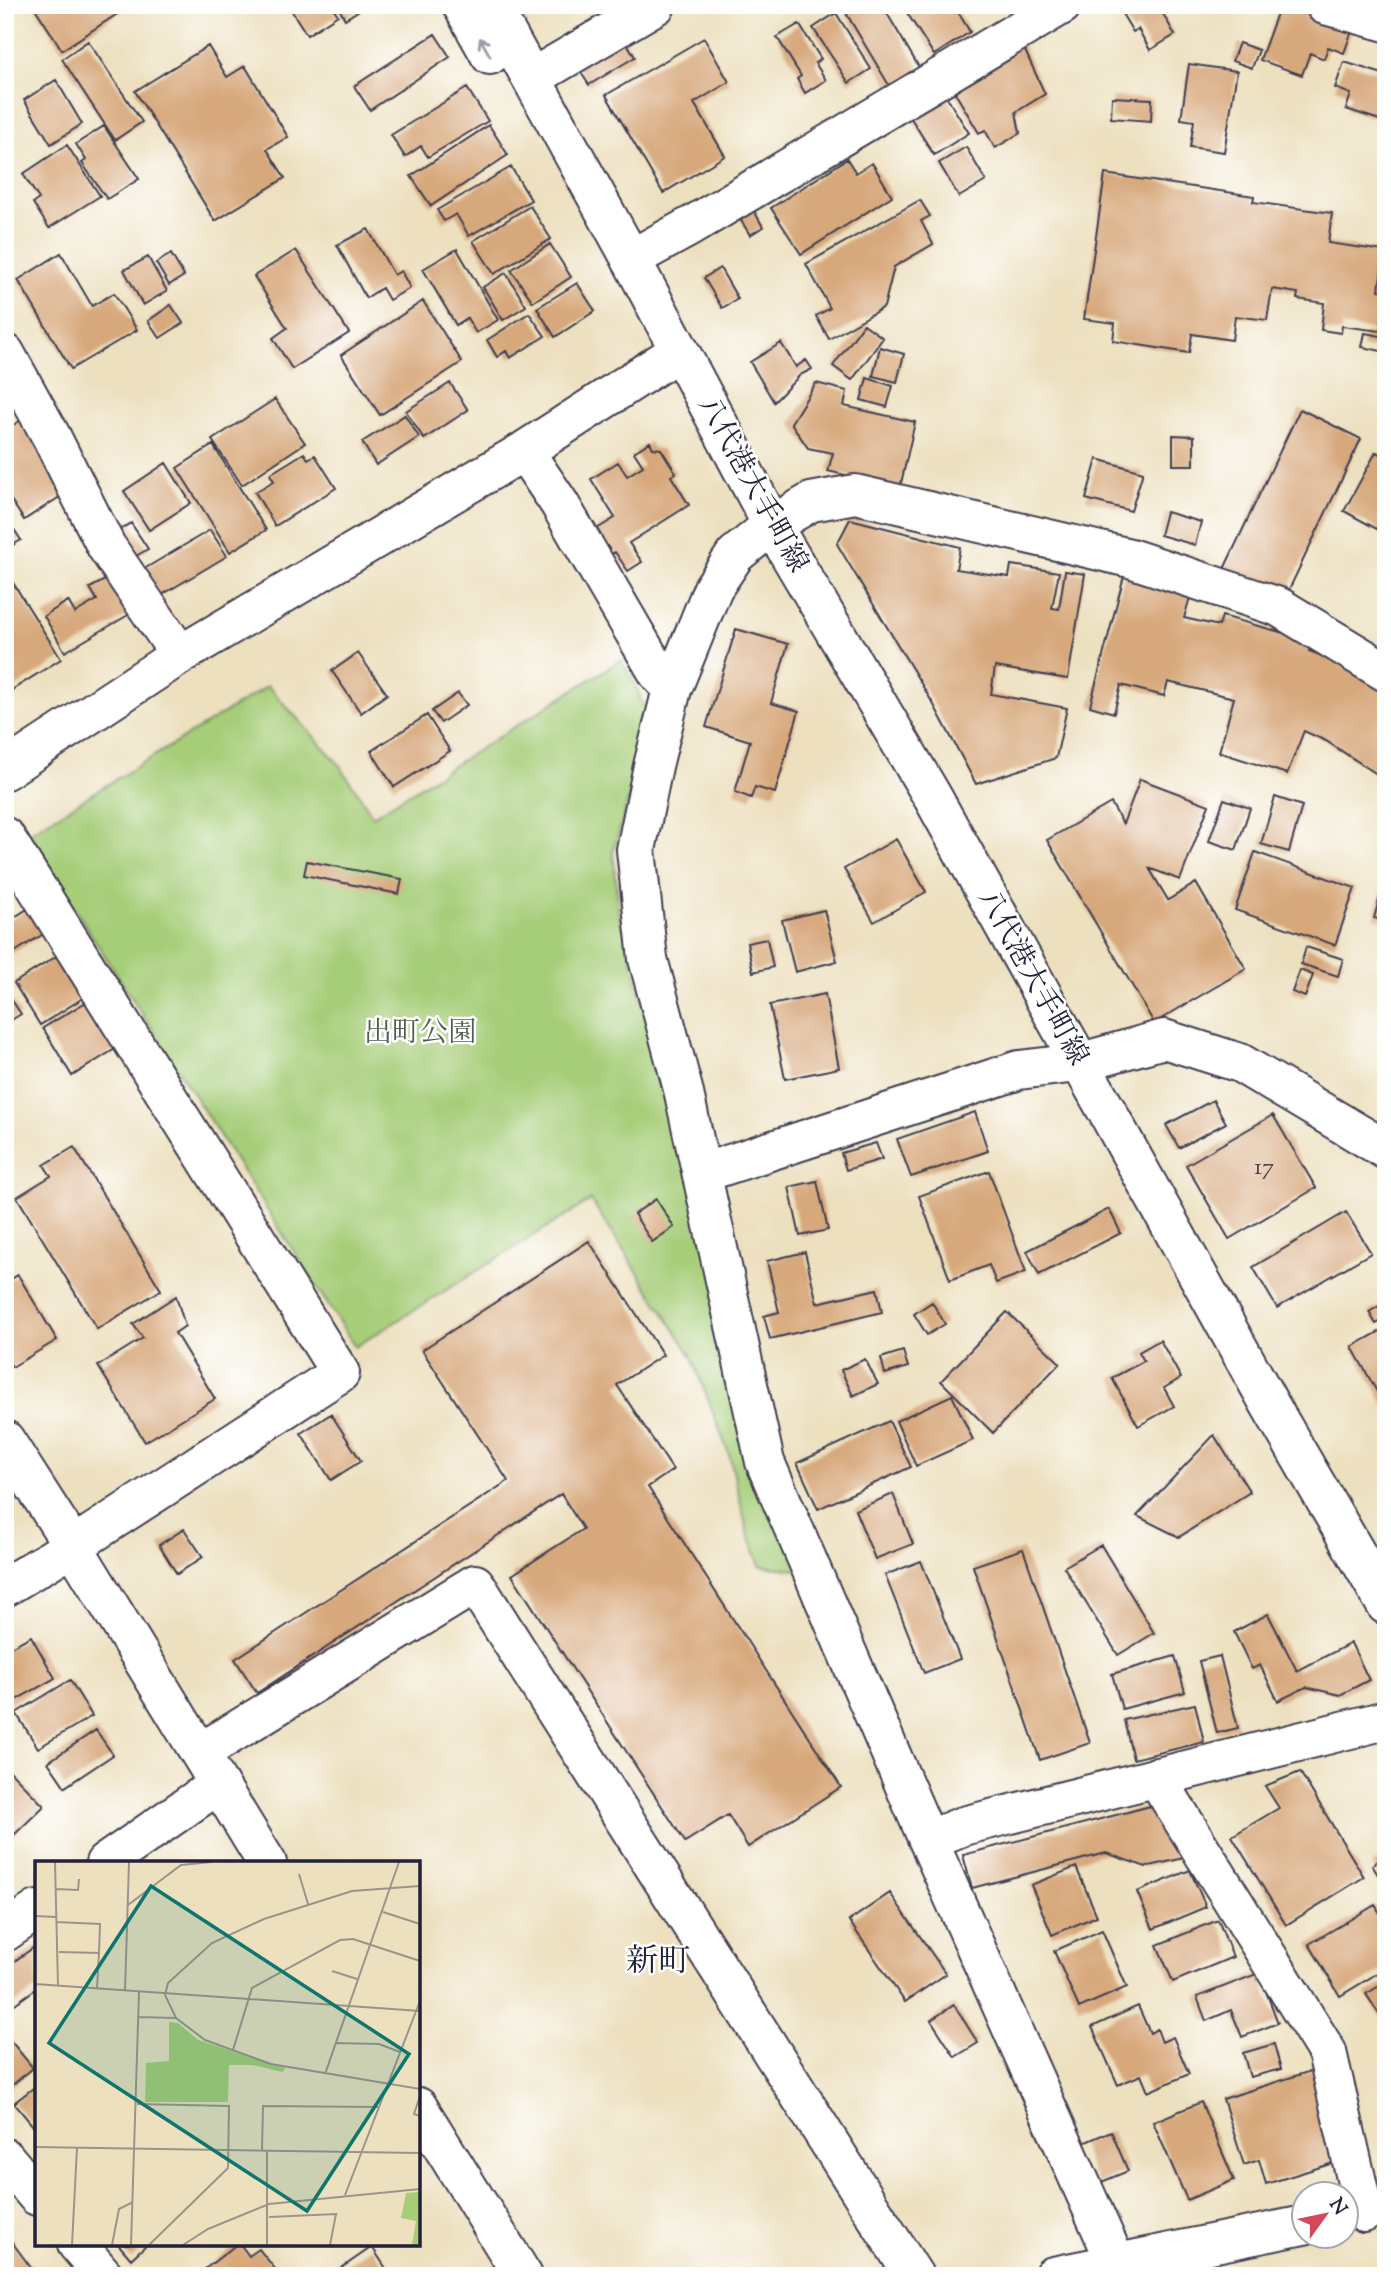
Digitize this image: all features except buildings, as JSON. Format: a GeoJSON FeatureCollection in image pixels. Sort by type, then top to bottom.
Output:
{"type":"FeatureCollection","features":[{"type":"Feature","properties":{"kind":"street","name":"八代港大手町線"},"geometry":{"type":"LineString","coordinates":[[462,5],[612,272],[679,351]]}},
{"type":"Feature","properties":{"kind":"street","name":"八代港大手町線"},"geometry":{"type":"LineString","coordinates":[[491,5],[631,259],[772,526],[932,796],[1078,1063],[1386,1605]]}},
{"type":"Feature","properties":{"kind":"street"},"geometry":{"type":"LineString","coordinates":[[532,78],[656,5]]}},
{"type":"Feature","properties":{"kind":"street"},"geometry":{"type":"LineString","coordinates":[[631,259],[1062,5]]}},
{"type":"Feature","properties":{"kind":"street"},"geometry":{"type":"LineString","coordinates":[[1325,5],[1386,22]]}},
{"type":"Feature","properties":{"kind":"street"},"geometry":{"type":"LineString","coordinates":[[5,770],[180,655],[524,451],[679,351]]}},
{"type":"Feature","properties":{"kind":"street"},"geometry":{"type":"LineString","coordinates":[[5,354],[51,436],[106,546],[180,655]]}},
{"type":"Feature","properties":{"kind":"street"},"geometry":{"type":"LineString","coordinates":[[524,451],[559,503],[658,673],[672,689]]}},
{"type":"Feature","properties":{"kind":"street"},"geometry":{"type":"LineString","coordinates":[[1119,2269],[928,1840],[765,1462],[683,1089],[649,960],[636,850],[672,689],[713,588],[735,555],[772,526],[811,502],[855,495],[1117,555],[1279,607],[1386,671]]}},
{"type":"Feature","properties":{"kind":"street"},"geometry":{"type":"LineString","coordinates":[[5,837],[340,1373],[5,1587]]}},
{"type":"Feature","properties":{"kind":"street"},"geometry":{"type":"LineString","coordinates":[[702,1173],[1019,1070],[1078,1063],[1164,1038],[1240,1063],[1386,1150]]}},
{"type":"Feature","properties":{"kind":"street"},"geometry":{"type":"LineString","coordinates":[[5,1440],[266,1861]]}},
{"type":"Feature","properties":{"kind":"street"},"geometry":{"type":"LineString","coordinates":[[107,1861],[209,1769],[475,1584],[914,2276]]}},
{"type":"Feature","properties":{"kind":"street"},"geometry":{"type":"LineString","coordinates":[[928,1840],[963,1826],[1386,1720]]}},
{"type":"Feature","properties":{"kind":"street"},"geometry":{"type":"LineString","coordinates":[[1156,1777],[1327,2052],[1365,2213]]}},
{"type":"Feature","properties":{"kind":"street"},"geometry":{"type":"LineString","coordinates":[[5,1932],[35,1911]]}},
{"type":"Feature","properties":{"kind":"street"},"geometry":{"type":"LineString","coordinates":[[420,2110],[523,2276]]}},
{"type":"Feature","properties":{"kind":"street"},"geometry":{"type":"LineString","coordinates":[[5,2158],[35,2194]]}},
{"type":"Feature","properties":{"kind":"street"},"geometry":{"type":"LineString","coordinates":[[1053,2276],[1119,2269],[1290,2228]]}},
{"type":"Feature","properties":{"kind":"street"},"geometry":{"type":"LineString","coordinates":[[79,2246],[104,2276]]}},
{"type":"Feature","properties":{"kind":"green space","name":"出町公園"},"geometry":{"type":"Polygon","coordinates":[[[621,660],[634,682],[649,719],[641,758],[613,851],[619,913],[689,1177],[800,1570],[760,1566],[747,1530],[729,1454],[691,1355],[591,1200],[355,1347],[27,834],[268,686],[338,763],[373,816],[621,660]]]}},
{"type":"Feature","properties":{"kind":"district","name":"新町"},"geometry":{"type":"Point","coordinates":[658,1963]}}]}
